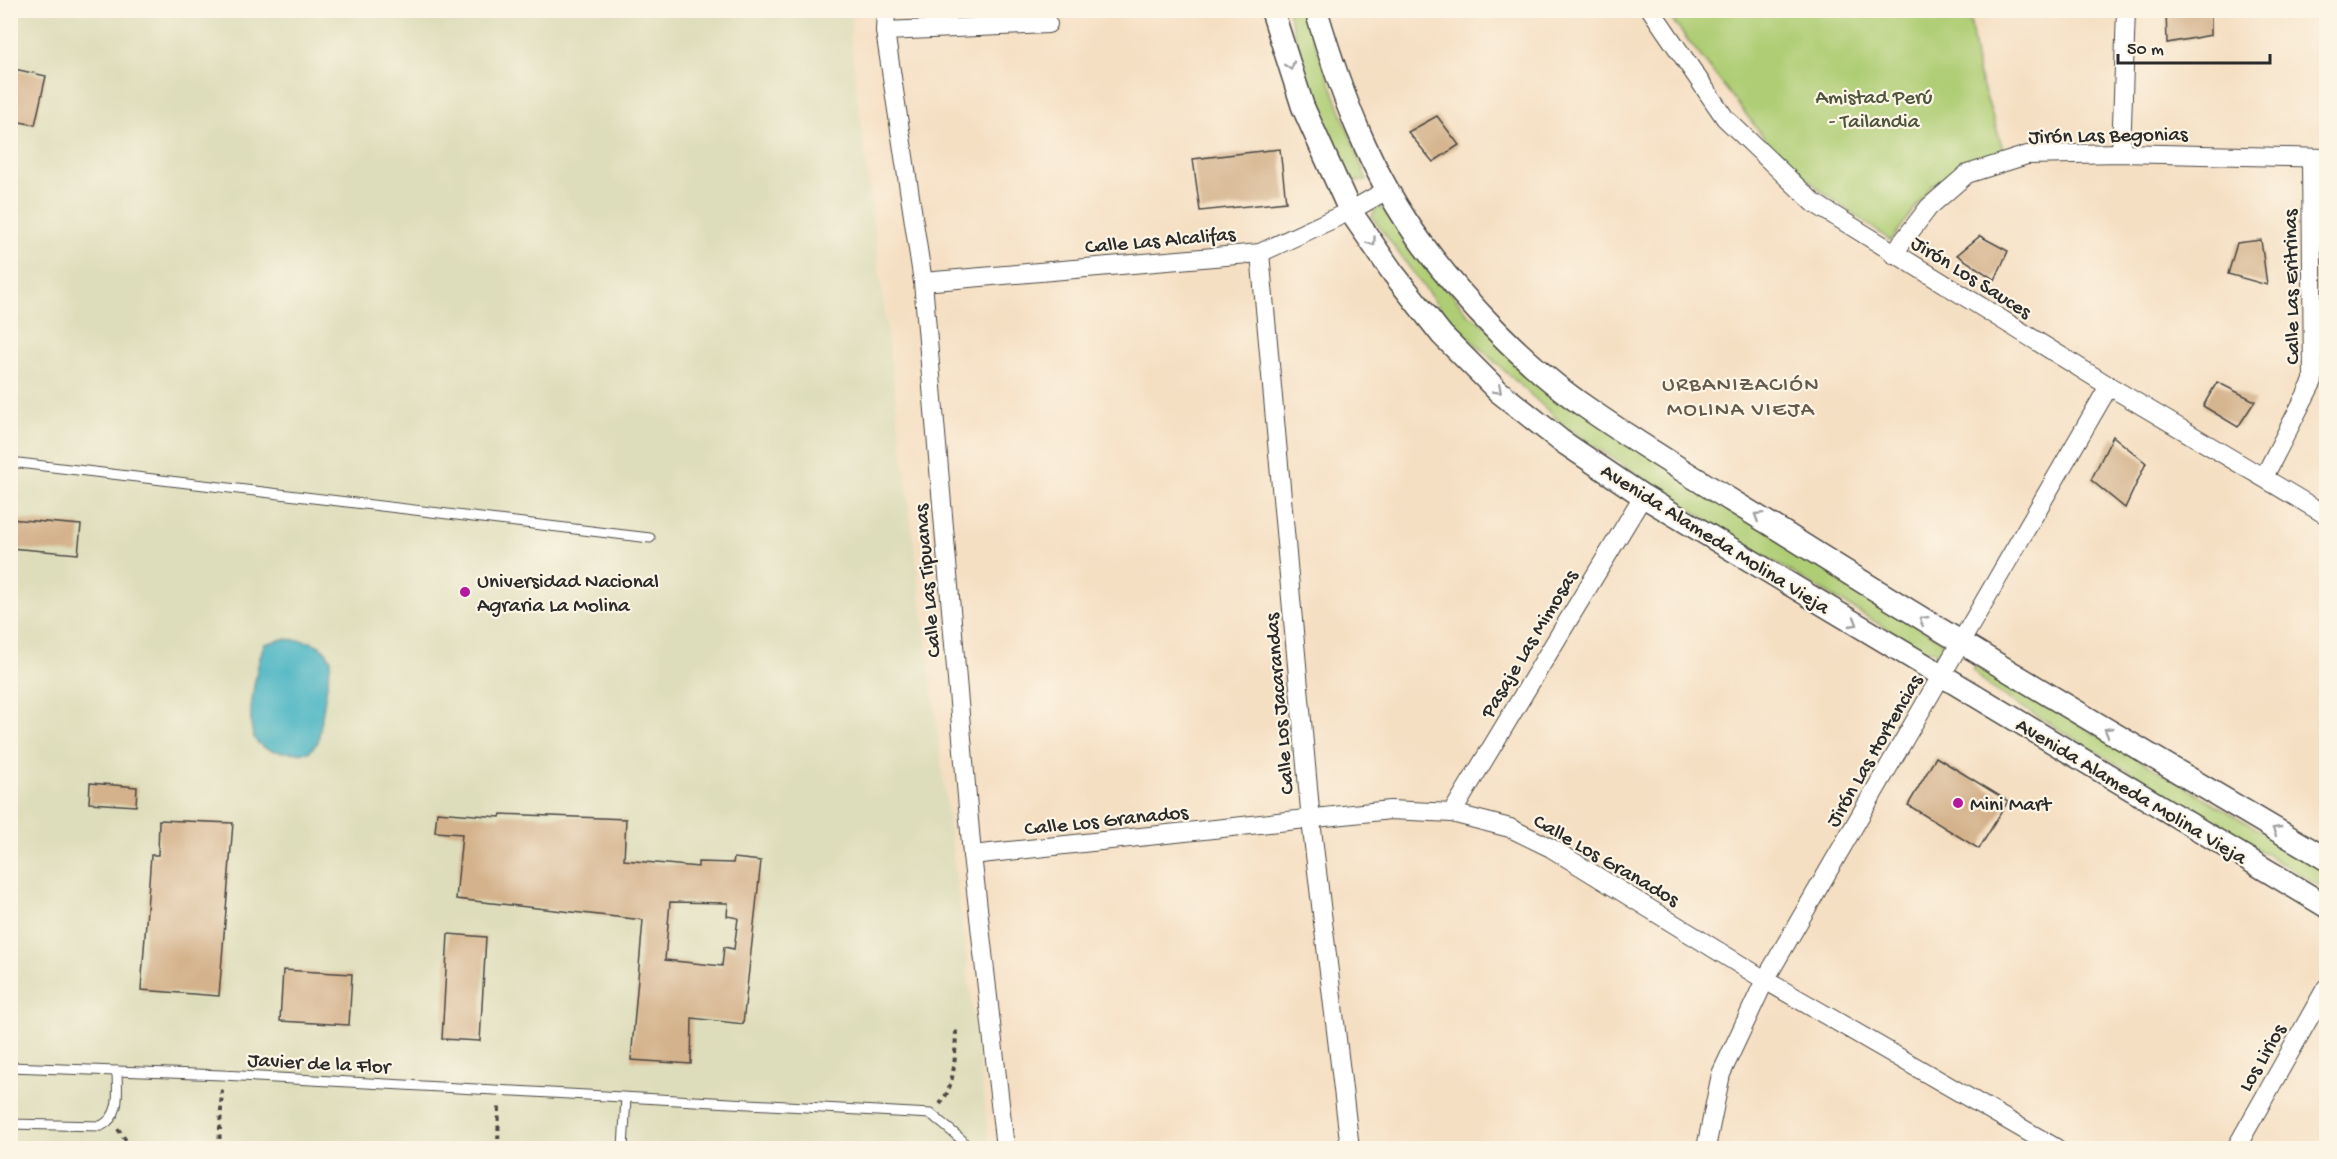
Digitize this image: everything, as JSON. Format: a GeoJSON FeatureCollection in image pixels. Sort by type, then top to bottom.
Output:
{"type":"FeatureCollection","features":[{"type":"Feature","properties":{"kind":"street","name":"Calle Las Tipuanas"},"geometry":{"type":"LineString","coordinates":[[886,10],[885,31],[923,282],[972,855],[1005,1149]]}},
{"type":"Feature","properties":{"kind":"street","name":"Avenida Alameda Molina Vieja"},"geometry":{"type":"LineString","coordinates":[[1272,10],[1303,107],[1350,212],[1393,273],[1442,335],[1498,391],[1560,440],[1642,496],[2326,906]]}},
{"type":"Feature","properties":{"kind":"street","name":"Avenida Alameda Molina Vieja"},"geometry":{"type":"LineString","coordinates":[[1316,10],[1341,93],[1387,190],[1424,246],[1469,299],[1525,357],[1585,407],[1961,645],[2326,859]]}},
{"type":"Feature","properties":{"kind":"street","name":"Jirón Los Sauces"},"geometry":{"type":"LineString","coordinates":[[1651,10],[1725,118],[1748,143],[1814,203],[2109,386],[2326,515]]}},
{"type":"Feature","properties":{"kind":"street"},"geometry":{"type":"LineString","coordinates":[[2121,153],[2126,10]]}},
{"type":"Feature","properties":{"kind":"street"},"geometry":{"type":"LineString","coordinates":[[885,31],[1048,24]]}},
{"type":"Feature","properties":{"kind":"street","name":"Jirón Las Begonias"},"geometry":{"type":"LineString","coordinates":[[1893,254],[1929,207],[1967,174],[2027,155],[2121,153],[2319,158]]}},
{"type":"Feature","properties":{"kind":"street","name":"Calle Las Eritrinas"},"geometry":{"type":"LineString","coordinates":[[2264,477],[2313,381],[2319,158]]}},
{"type":"Feature","properties":{"kind":"street","name":"Calle Las Alcalifas"},"geometry":{"type":"LineString","coordinates":[[923,282],[1260,254],[1350,212],[1387,190]]}},
{"type":"Feature","properties":{"kind":"street","name":"Calle Los Jacarandas"},"geometry":{"type":"LineString","coordinates":[[1260,254],[1311,821],[1350,1149]]}},
{"type":"Feature","properties":{"kind":"street","name":"Jirón Las Hortencias"},"geometry":{"type":"LineString","coordinates":[[1706,1149],[1721,1074],[1765,980],[2109,386]]}},
{"type":"Feature","properties":{"kind":"street","name":"Pasaje Las Mimosas"},"geometry":{"type":"LineString","coordinates":[[1452,813],[1642,496]]}},
{"type":"Feature","properties":{"kind":"street","name":"Calle Los Granados"},"geometry":{"type":"LineString","coordinates":[[972,855],[1311,821],[1390,810],[1452,813],[1509,828],[1551,848],[1765,980],[2056,1149]]}},
{"type":"Feature","properties":{"kind":"street","name":"Los Lirios"},"geometry":{"type":"LineString","coordinates":[[2236,1149],[2326,988]]}},
{"type":"Feature","properties":{"kind":"lane"},"geometry":{"type":"LineString","coordinates":[[10,462],[650,538]]}},
{"type":"Feature","properties":{"kind":"lane","name":"Javier de la Flor"},"geometry":{"type":"LineString","coordinates":[[10,1067],[222,1074],[931,1114]]}},
{"type":"Feature","properties":{"kind":"lane"},"geometry":{"type":"LineString","coordinates":[[10,1124],[101,1126],[112,1120],[116,1111],[117,1071]]}},
{"type":"Feature","properties":{"kind":"lane"},"geometry":{"type":"LineString","coordinates":[[623,1149],[626,1098]]}},
{"type":"Feature","properties":{"kind":"lane"},"geometry":{"type":"LineString","coordinates":[[931,1114],[962,1140],[967,1149]]}},
{"type":"Feature","properties":{"kind":"path"},"geometry":{"type":"LineString","coordinates":[[931,1114],[948,1095],[955,1060],[956,1029]]}},
{"type":"Feature","properties":{"kind":"path"},"geometry":{"type":"LineString","coordinates":[[219,1149],[222,1074]]}},
{"type":"Feature","properties":{"kind":"path"},"geometry":{"type":"LineString","coordinates":[[498,1149],[499,1091]]}},
{"type":"Feature","properties":{"kind":"path"},"geometry":{"type":"LineString","coordinates":[[112,1120],[131,1149]]}},
{"type":"Feature","properties":{"kind":"shaded area","name":"Universidad Nacional Agraria La Molina"},"geometry":{"type":"Polygon","coordinates":[[[10,11],[853,11],[850,36],[990,1148],[11,1148],[10,11]]]}},
{"type":"Feature","properties":{"kind":"green space"},"geometry":{"type":"Polygon","coordinates":[[[1288,11],[1303,11],[1367,181],[1353,181],[1316,110],[1288,11]]]}},
{"type":"Feature","properties":{"kind":"green space","name":"Amistad Perú - Tailandia"},"geometry":{"type":"Polygon","coordinates":[[[1665,11],[1969,11],[1978,72],[2004,152],[1972,161],[1931,186],[1891,241],[1820,190],[1770,145],[1665,11]]]}},
{"type":"Feature","properties":{"kind":"green space"},"geometry":{"type":"Polygon","coordinates":[[[1376,207],[1385,209],[1467,313],[1945,644],[1939,653],[1918,647],[1739,541],[1567,428],[1447,318],[1372,217],[1376,207]]]}},
{"type":"Feature","properties":{"kind":"green space"},"geometry":{"type":"Polygon","coordinates":[[[1977,665],[2326,869],[2326,890],[1989,687],[1972,669],[1977,665]]]}},
{"type":"Feature","properties":{"kind":"water"},"geometry":{"type":"Polygon","coordinates":[[[283,639],[311,642],[323,648],[331,660],[318,742],[309,752],[290,753],[270,750],[259,744],[251,726],[252,696],[264,644],[283,639]]]}},
{"type":"Feature","properties":{"kind":"building"},"geometry":{"type":"Polygon","coordinates":[[[2166,10],[2211,14],[2211,35],[2167,43],[2166,10]]]}},
{"type":"Feature","properties":{"kind":"building"},"geometry":{"type":"Polygon","coordinates":[[[10,68],[46,76],[35,125],[10,120],[10,68]]]}},
{"type":"Feature","properties":{"kind":"building"},"geometry":{"type":"Polygon","coordinates":[[[1437,116],[1459,145],[1433,162],[1408,132],[1437,116]]]}},
{"type":"Feature","properties":{"kind":"building"},"geometry":{"type":"Polygon","coordinates":[[[1280,149],[1286,202],[1200,211],[1193,159],[1280,149]]]}},
{"type":"Feature","properties":{"kind":"building"},"geometry":{"type":"Polygon","coordinates":[[[1980,236],[2008,251],[1995,280],[1957,255],[1980,236]]]}},
{"type":"Feature","properties":{"kind":"building"},"geometry":{"type":"Polygon","coordinates":[[[2261,240],[2267,285],[2228,274],[2237,243],[2261,240]]]}},
{"type":"Feature","properties":{"kind":"building"},"geometry":{"type":"Polygon","coordinates":[[[2217,382],[2255,401],[2238,427],[2203,406],[2217,382]]]}},
{"type":"Feature","properties":{"kind":"building"},"geometry":{"type":"Polygon","coordinates":[[[2113,436],[2146,463],[2125,508],[2091,480],[2113,436]]]}},
{"type":"Feature","properties":{"kind":"building"},"geometry":{"type":"Polygon","coordinates":[[[10,519],[81,525],[78,554],[10,548],[10,519]]]}},
{"type":"Feature","properties":{"kind":"building","name":"Mini Mart"},"geometry":{"type":"Polygon","coordinates":[[[1936,757],[2008,801],[1979,849],[1908,805],[1936,757]]]}},
{"type":"Feature","properties":{"kind":"building"},"geometry":{"type":"Polygon","coordinates":[[[90,783],[137,787],[136,806],[89,803],[90,783]]]}},
{"type":"Feature","properties":{"kind":"building"},"geometry":{"type":"Polygon","coordinates":[[[437,812],[500,817],[501,814],[626,819],[624,860],[698,867],[698,862],[733,863],[734,858],[761,861],[743,1024],[692,1018],[691,1064],[631,1060],[643,920],[456,899],[462,834],[435,832],[437,812]],[[670,902],[665,960],[722,966],[724,947],[734,949],[738,918],[727,916],[728,903],[670,902]]]}},
{"type":"Feature","properties":{"kind":"building"},"geometry":{"type":"Polygon","coordinates":[[[159,820],[233,823],[219,996],[141,990],[151,855],[158,855],[159,820]]]}},
{"type":"Feature","properties":{"kind":"building"},"geometry":{"type":"Polygon","coordinates":[[[448,934],[486,937],[480,1041],[442,1039],[448,934]]]}},
{"type":"Feature","properties":{"kind":"building"},"geometry":{"type":"Polygon","coordinates":[[[283,970],[352,974],[349,1025],[280,1021],[283,970]]]}},
{"type":"Feature","properties":{"kind":"place","name":"Universidad Nacional Agraria La Molina"},"geometry":{"type":"Point","coordinates":[465,592]}},
{"type":"Feature","properties":{"kind":"place","name":"Mini Mart"},"geometry":{"type":"Point","coordinates":[1958,803]}},
{"type":"Feature","properties":{"kind":"district","name":"URBANIZACIÓN MOLINA VIEJA"},"geometry":{"type":"Point","coordinates":[1741,394]}}]}
